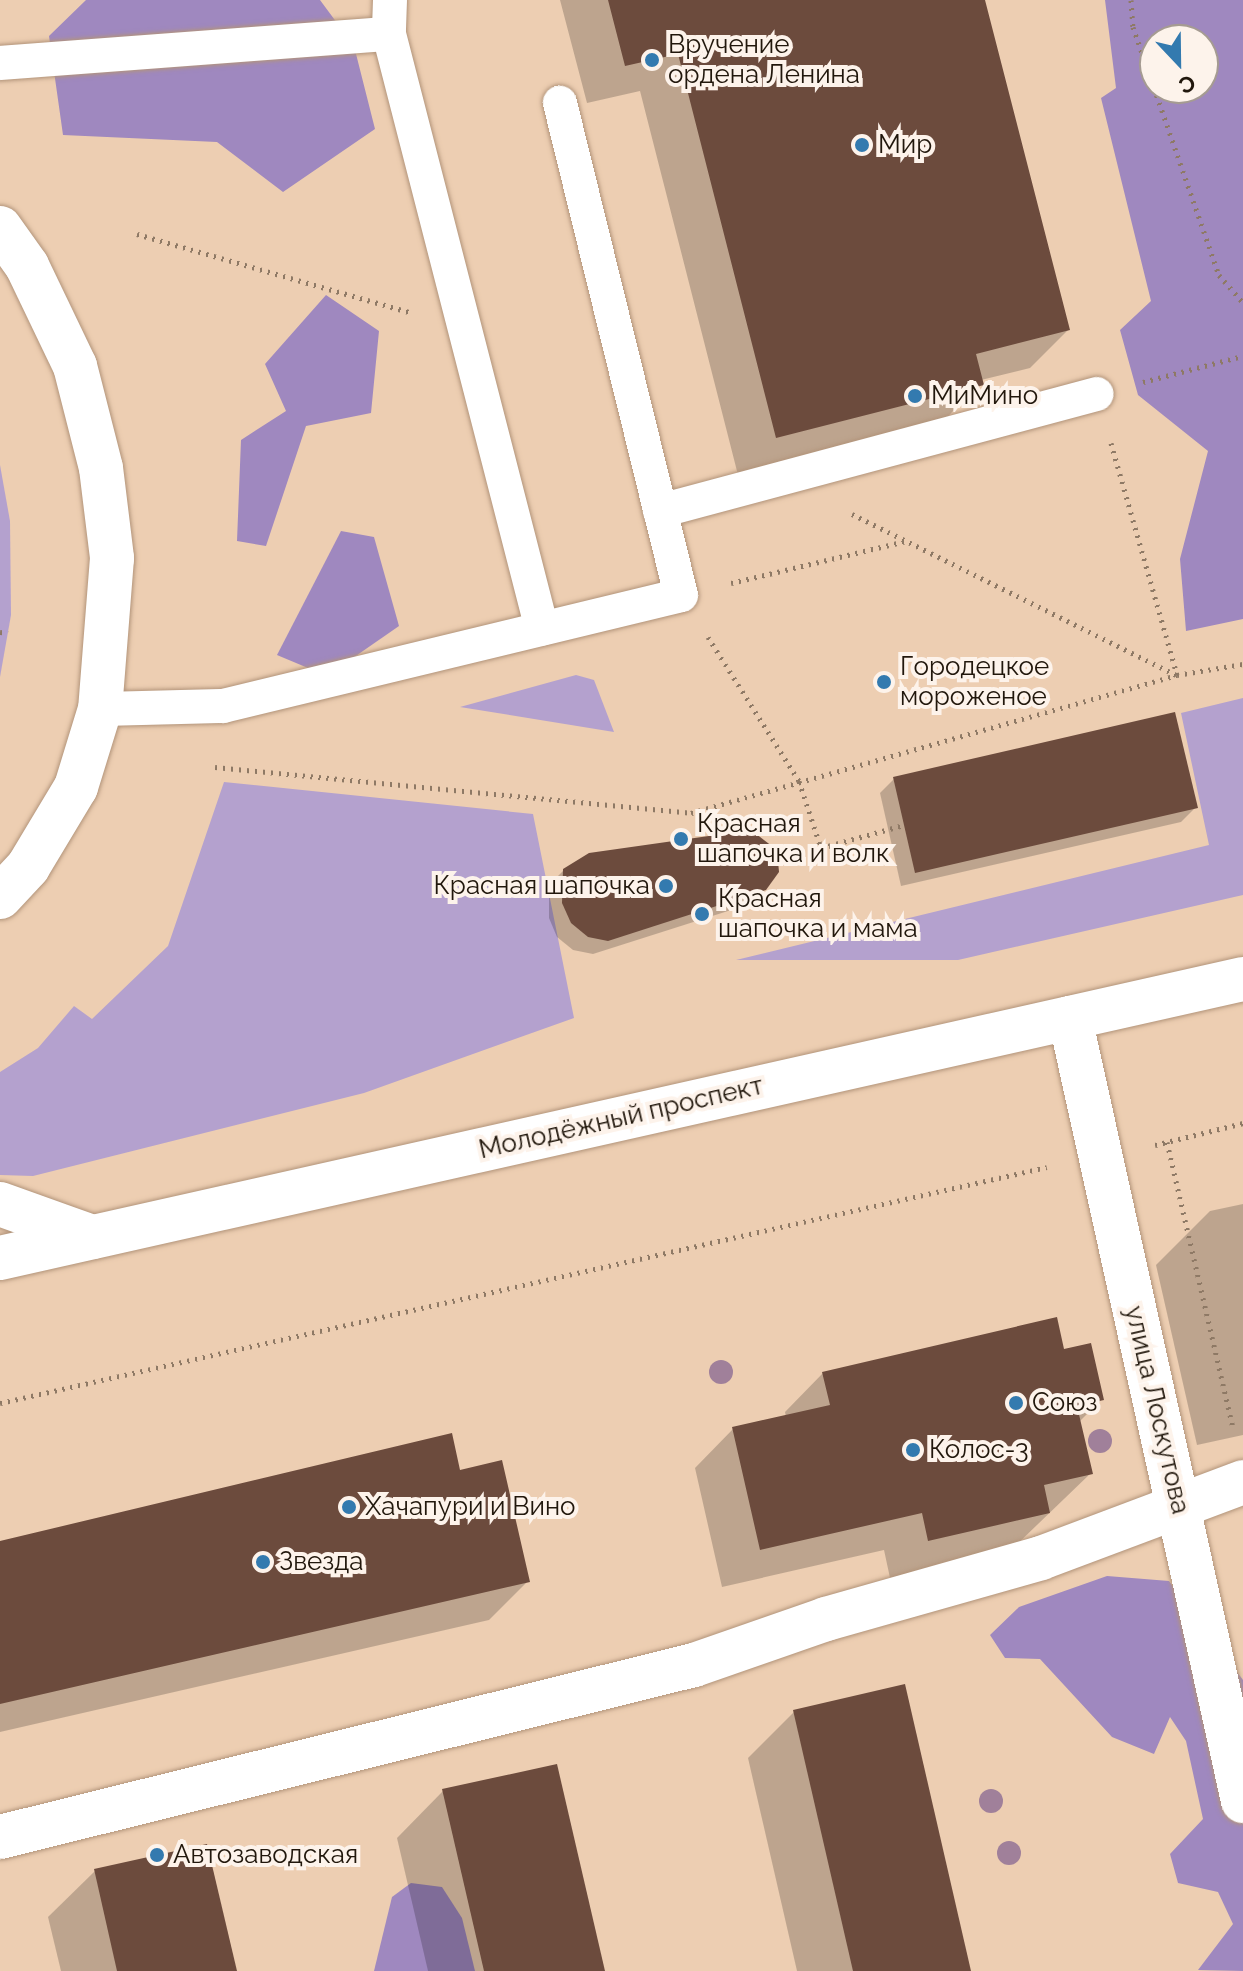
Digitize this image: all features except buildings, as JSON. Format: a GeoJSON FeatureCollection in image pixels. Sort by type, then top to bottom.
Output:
{"type":"FeatureCollection","features":[{"type":"Feature","properties":{"kind":"street"},"geometry":{"type":"LineString","coordinates":[[0,228],[27,266],[75,366],[101,468],[112,558],[100,709],[76,787],[28,867],[0,897]]}},
{"type":"Feature","properties":{"kind":"street","name":"Молодёжный проспект"},"geometry":{"type":"LineString","coordinates":[[0,1258],[1243,979]]}},
{"type":"Feature","properties":{"kind":"street","name":"улица Лоскутова"},"geometry":{"type":"LineString","coordinates":[[1070,1018],[1243,1801]]}},
{"type":"Feature","properties":{"kind":"street"},"geometry":{"type":"LineString","coordinates":[[0,1204],[92,1237]]}},
{"type":"Feature","properties":{"kind":"street"},"geometry":{"type":"LineString","coordinates":[[0,1837],[694,1665],[826,1619],[1041,1558],[1179,1506],[1240,1461]]}},
{"type":"Feature","properties":{"kind":"lane"},"geometry":{"type":"LineString","coordinates":[[390,0],[389,34],[542,629]]}},
{"type":"Feature","properties":{"kind":"lane"},"geometry":{"type":"LineString","coordinates":[[0,63],[389,34]]}},
{"type":"Feature","properties":{"kind":"lane"},"geometry":{"type":"LineString","coordinates":[[100,709],[223,706],[681,595],[560,103]]}},
{"type":"Feature","properties":{"kind":"lane"},"geometry":{"type":"LineString","coordinates":[[660,511],[1097,394]]}},
{"type":"Feature","properties":{"kind":"path"},"geometry":{"type":"LineString","coordinates":[[1131,0],[1133,27],[1219,275],[1243,303]]}},
{"type":"Feature","properties":{"kind":"path"},"geometry":{"type":"LineString","coordinates":[[137,234],[465,328]]}},
{"type":"Feature","properties":{"kind":"path"},"geometry":{"type":"LineString","coordinates":[[1177,675],[1097,394],[1243,356]]}},
{"type":"Feature","properties":{"kind":"path"},"geometry":{"type":"LineString","coordinates":[[781,478],[1177,675]]}},
{"type":"Feature","properties":{"kind":"path"},"geometry":{"type":"LineString","coordinates":[[904,825],[821,848],[799,781],[681,595],[906,541]]}},
{"type":"Feature","properties":{"kind":"path"},"geometry":{"type":"LineString","coordinates":[[0,632],[8,633]]}},
{"type":"Feature","properties":{"kind":"path"},"geometry":{"type":"LineString","coordinates":[[215,767],[691,813],[1177,675],[1243,664]]}},
{"type":"Feature","properties":{"kind":"path"},"geometry":{"type":"LineString","coordinates":[[1146,1148],[1243,1123]]}},
{"type":"Feature","properties":{"kind":"path"},"geometry":{"type":"LineString","coordinates":[[1167,1142],[1240,1461]]}},
{"type":"Feature","properties":{"kind":"path"},"geometry":{"type":"LineString","coordinates":[[0,1403],[1062,1165]]}},
{"type":"Feature","properties":{"kind":"shaded area"},"geometry":{"type":"Polygon","coordinates":[[[86,0],[320,0],[354,46],[375,129],[283,192],[217,142],[63,135],[49,36],[86,0]]]}},
{"type":"Feature","properties":{"kind":"shaded area"},"geometry":{"type":"Polygon","coordinates":[[[1105,0],[1243,0],[1243,619],[1186,631],[1180,559],[1208,451],[1138,395],[1120,330],[1151,301],[1101,98],[1116,88],[1105,0]]]}},
{"type":"Feature","properties":{"kind":"shaded area"},"geometry":{"type":"Polygon","coordinates":[[[326,295],[379,331],[371,413],[306,426],[266,546],[237,541],[241,440],[286,411],[265,364],[326,295]]]}},
{"type":"Feature","properties":{"kind":"shaded area"},"geometry":{"type":"Polygon","coordinates":[[[0,465],[10,521],[11,615],[0,677],[0,465]]]}},
{"type":"Feature","properties":{"kind":"shaded area"},"geometry":{"type":"Polygon","coordinates":[[[341,531],[374,537],[399,626],[327,676],[277,655],[341,531]]]}},
{"type":"Feature","properties":{"kind":"shaded area"},"geometry":{"type":"Polygon","coordinates":[[[576,675],[594,680],[614,732],[460,707],[576,675]]]}},
{"type":"Feature","properties":{"kind":"shaded area"},"geometry":{"type":"Polygon","coordinates":[[[1243,698],[1243,895],[958,960],[736,960],[1209,845],[1181,713],[1243,698]]]}},
{"type":"Feature","properties":{"kind":"shaded area"},"geometry":{"type":"Polygon","coordinates":[[[224,782],[533,814],[574,1018],[364,1093],[33,1176],[0,1175],[0,1072],[38,1048],[74,1006],[92,1019],[168,946],[224,782]]]}},
{"type":"Feature","properties":{"kind":"shaded area"},"geometry":{"type":"Polygon","coordinates":[[[1107,1576],[1169,1581],[1243,1680],[1243,1971],[1198,1970],[1233,1924],[1218,1892],[1178,1883],[1170,1854],[1203,1819],[1186,1741],[1170,1717],[1154,1754],[1112,1737],[1040,1659],[1005,1658],[990,1635],[1019,1607],[1107,1576]]]}},
{"type":"Feature","properties":{"kind":"shaded area"},"geometry":{"type":"Polygon","coordinates":[[[411,1883],[442,1887],[462,1918],[475,1971],[374,1971],[392,1897],[411,1883]]]}},
{"type":"Feature","properties":{"kind":"place","name":"Вручение ордена Ленина"},"geometry":{"type":"Point","coordinates":[652,60]}},
{"type":"Feature","properties":{"kind":"place","name":"Мир"},"geometry":{"type":"Point","coordinates":[862,145]}},
{"type":"Feature","properties":{"kind":"place","name":"МиМино"},"geometry":{"type":"Point","coordinates":[915,396]}},
{"type":"Feature","properties":{"kind":"place","name":"Городецкое мороженое"},"geometry":{"type":"Point","coordinates":[884,682]}},
{"type":"Feature","properties":{"kind":"place","name":"Красная шапочка и волк"},"geometry":{"type":"Point","coordinates":[681,839]}},
{"type":"Feature","properties":{"kind":"place","name":"Красная шапочка"},"geometry":{"type":"Point","coordinates":[666,886]}},
{"type":"Feature","properties":{"kind":"place","name":"Красная шапочка и мама"},"geometry":{"type":"Point","coordinates":[702,914]}},
{"type":"Feature","properties":{"kind":"place","name":"Союз"},"geometry":{"type":"Point","coordinates":[1016,1403]}},
{"type":"Feature","properties":{"kind":"place","name":"Колос-3"},"geometry":{"type":"Point","coordinates":[913,1450]}},
{"type":"Feature","properties":{"kind":"place","name":"Хачапури и Вино"},"geometry":{"type":"Point","coordinates":[349,1507]}},
{"type":"Feature","properties":{"kind":"place","name":"Звезда"},"geometry":{"type":"Point","coordinates":[263,1562]}},
{"type":"Feature","properties":{"kind":"place","name":"Автозаводская"},"geometry":{"type":"Point","coordinates":[157,1855]}}]}
